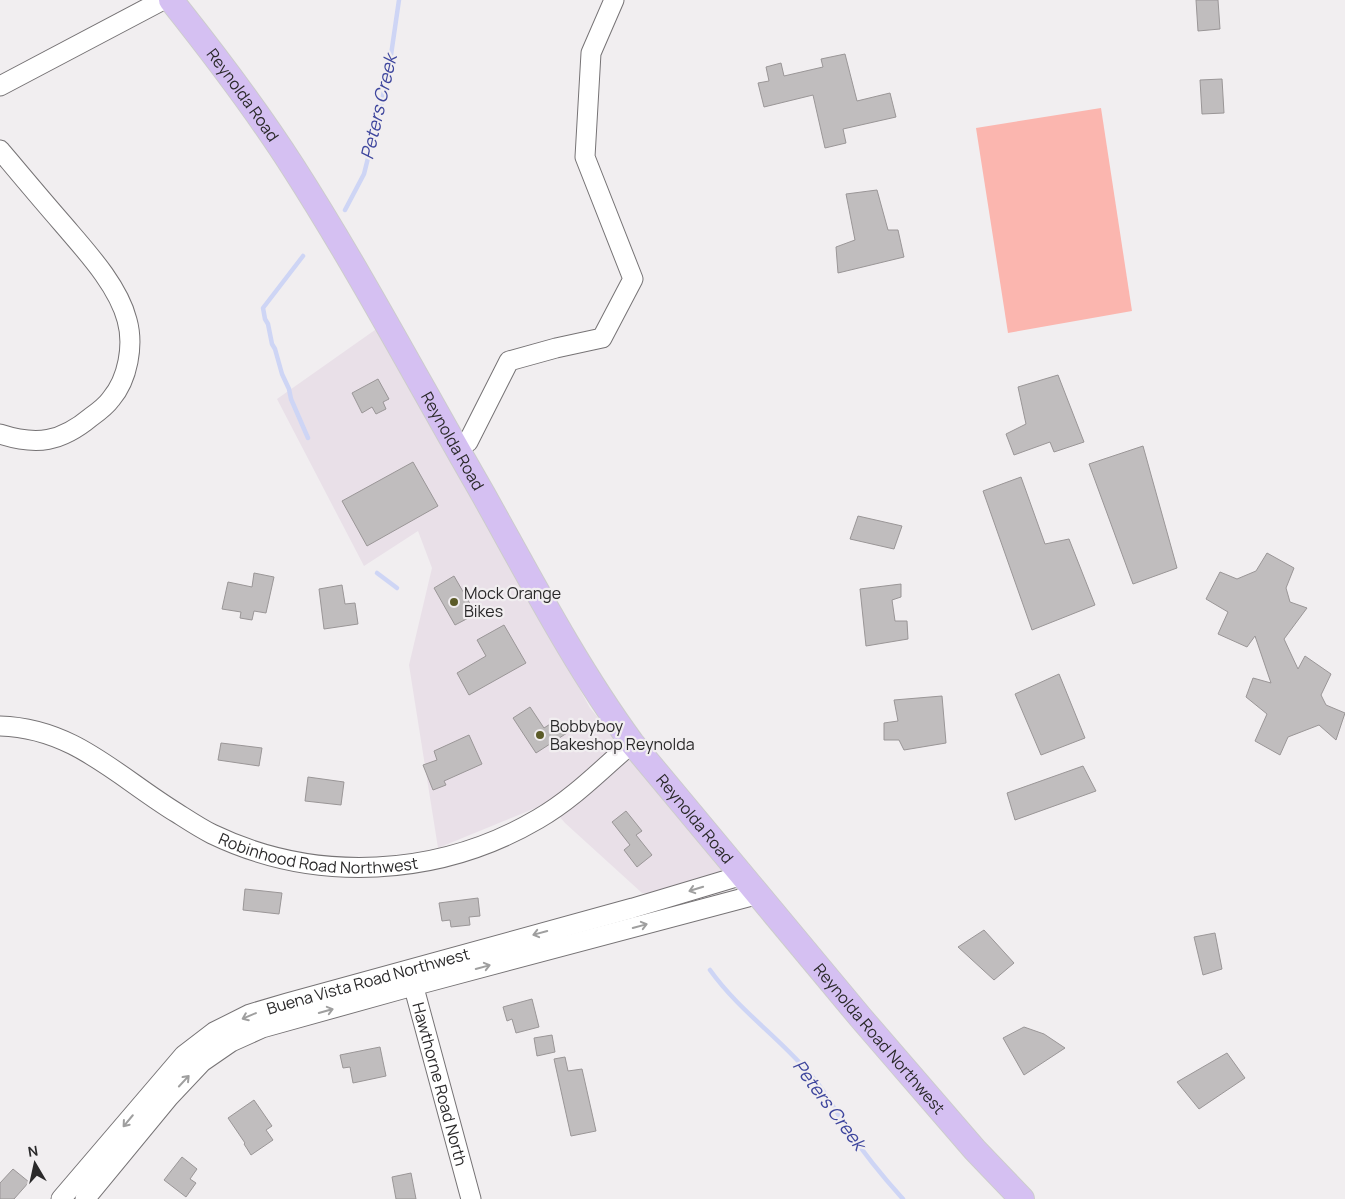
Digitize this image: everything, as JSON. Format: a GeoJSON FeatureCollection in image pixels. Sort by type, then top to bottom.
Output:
{"type":"FeatureCollection","features":[{"type":"Feature","properties":{"kind":"main road","name":"Reynolda Road"},"geometry":{"type":"LineString","coordinates":[[171,0],[236,83],[333,231],[606,708],[632,743],[743,875]]}},
{"type":"Feature","properties":{"kind":"main road","name":"Reynolda Road Northwest"},"geometry":{"type":"LineString","coordinates":[[743,875],[861,1018],[975,1150],[1022,1199]]}},
{"type":"Feature","properties":{"kind":"street"},"geometry":{"type":"LineString","coordinates":[[0,86],[163,0]]}},
{"type":"Feature","properties":{"kind":"street"},"geometry":{"type":"LineString","coordinates":[[456,448],[468,442],[509,361],[602,338],[633,279],[585,156],[591,53],[614,0]]}},
{"type":"Feature","properties":{"kind":"street"},"geometry":{"type":"LineString","coordinates":[[0,150],[106,278],[127,318],[129,331],[129,351],[126,370],[111,399],[92,417],[70,432],[39,441],[26,441],[0,434]]}},
{"type":"Feature","properties":{"kind":"street","name":"Robinhood Road Northwest"},"geometry":{"type":"LineString","coordinates":[[0,726],[38,731],[75,744],[175,812],[212,834],[276,858],[341,868],[380,868],[412,864],[450,856],[512,834],[540,818],[566,799],[632,743]]}},
{"type":"Feature","properties":{"kind":"street","name":"Buena Vista Road Northwest"},"geometry":{"type":"LineString","coordinates":[[85,1199],[169,1096],[202,1062],[231,1042],[262,1028],[411,977],[743,875]]}},
{"type":"Feature","properties":{"kind":"street","name":"Buena Vista Road Northwest"},"geometry":{"type":"LineString","coordinates":[[61,1199],[184,1055],[214,1032],[250,1014],[759,894]]}},
{"type":"Feature","properties":{"kind":"street","name":"Hawthorne Road North"},"geometry":{"type":"LineString","coordinates":[[411,977],[471,1199]]}},
{"type":"Feature","properties":{"kind":"shaded area"},"geometry":{"type":"Polygon","coordinates":[[[1101,108],[1132,311],[1008,333],[976,128],[1101,108]]]}},
{"type":"Feature","properties":{"kind":"shaded area"},"geometry":{"type":"Polygon","coordinates":[[[382,325],[590,708],[732,880],[700,897],[642,893],[565,823],[548,803],[438,848],[409,665],[432,568],[418,531],[364,566],[277,399],[382,325]]]}},
{"type":"Feature","properties":{"kind":"building"},"geometry":{"type":"Polygon","coordinates":[[[1196,0],[1218,0],[1220,29],[1198,31],[1196,0]]]}},
{"type":"Feature","properties":{"kind":"building"},"geometry":{"type":"Polygon","coordinates":[[[845,54],[857,101],[890,93],[896,117],[843,129],[846,143],[825,148],[813,95],[764,107],[758,83],[769,81],[766,67],[781,63],[784,76],[823,67],[821,59],[845,54]]]}},
{"type":"Feature","properties":{"kind":"building"},"geometry":{"type":"Polygon","coordinates":[[[1222,79],[1224,113],[1202,114],[1200,80],[1222,79]]]}},
{"type":"Feature","properties":{"kind":"building"},"geometry":{"type":"Polygon","coordinates":[[[877,190],[888,230],[898,230],[904,257],[838,273],[836,247],[855,240],[846,194],[877,190]]]}},
{"type":"Feature","properties":{"kind":"building"},"geometry":{"type":"Polygon","coordinates":[[[1058,375],[1084,442],[1054,452],[1050,442],[1014,455],[1006,434],[1026,424],[1018,387],[1058,375]]]}},
{"type":"Feature","properties":{"kind":"building"},"geometry":{"type":"Polygon","coordinates":[[[378,379],[389,399],[383,402],[386,409],[376,414],[372,407],[362,413],[352,393],[378,379]]]}},
{"type":"Feature","properties":{"kind":"building"},"geometry":{"type":"Polygon","coordinates":[[[1143,446],[1177,568],[1133,584],[1089,464],[1143,446]]]}},
{"type":"Feature","properties":{"kind":"building"},"geometry":{"type":"Polygon","coordinates":[[[413,462],[438,506],[367,546],[342,501],[413,462]]]}},
{"type":"Feature","properties":{"kind":"building"},"geometry":{"type":"Polygon","coordinates":[[[1021,477],[1045,544],[1069,539],[1095,605],[1032,630],[983,491],[1021,477]]]}},
{"type":"Feature","properties":{"kind":"building"},"geometry":{"type":"Polygon","coordinates":[[[858,516],[902,526],[894,549],[850,539],[858,516]]]}},
{"type":"Feature","properties":{"kind":"building"},"geometry":{"type":"Polygon","coordinates":[[[1267,553],[1294,568],[1286,588],[1290,602],[1307,608],[1284,639],[1298,669],[1305,656],[1331,674],[1321,695],[1326,705],[1345,713],[1336,740],[1319,725],[1288,737],[1280,755],[1255,741],[1267,714],[1246,697],[1253,678],[1271,683],[1255,636],[1247,647],[1218,634],[1228,612],[1206,599],[1220,572],[1237,579],[1256,571],[1267,553]]]}},
{"type":"Feature","properties":{"kind":"building"},"geometry":{"type":"Polygon","coordinates":[[[254,573],[274,577],[266,613],[254,611],[252,620],[240,618],[241,612],[222,609],[228,582],[252,587],[254,573]]]}},
{"type":"Feature","properties":{"kind":"building"},"geometry":{"type":"Polygon","coordinates":[[[454,576],[476,614],[455,625],[434,588],[454,576]]]}},
{"type":"Feature","properties":{"kind":"building"},"geometry":{"type":"Polygon","coordinates":[[[901,584],[901,597],[892,600],[895,621],[907,621],[908,639],[866,646],[860,589],[901,584]]]}},
{"type":"Feature","properties":{"kind":"building"},"geometry":{"type":"Polygon","coordinates":[[[342,585],[345,604],[355,603],[358,624],[324,629],[319,589],[342,585]]]}},
{"type":"Feature","properties":{"kind":"building"},"geometry":{"type":"Polygon","coordinates":[[[504,625],[526,663],[469,695],[457,673],[486,656],[477,640],[504,625]]]}},
{"type":"Feature","properties":{"kind":"building"},"geometry":{"type":"Polygon","coordinates":[[[1059,674],[1085,738],[1041,755],[1015,694],[1059,674]]]}},
{"type":"Feature","properties":{"kind":"building"},"geometry":{"type":"Polygon","coordinates":[[[942,696],[946,743],[904,750],[899,740],[884,740],[884,723],[898,721],[894,700],[942,696]]]}},
{"type":"Feature","properties":{"kind":"building"},"geometry":{"type":"Polygon","coordinates":[[[530,707],[544,728],[558,719],[567,733],[536,753],[513,718],[530,707]]]}},
{"type":"Feature","properties":{"kind":"building"},"geometry":{"type":"Polygon","coordinates":[[[469,735],[482,764],[444,781],[446,785],[433,790],[423,765],[437,760],[434,751],[469,735]]]}},
{"type":"Feature","properties":{"kind":"building"},"geometry":{"type":"Polygon","coordinates":[[[221,743],[262,748],[259,766],[218,760],[221,743]]]}},
{"type":"Feature","properties":{"kind":"building"},"geometry":{"type":"Polygon","coordinates":[[[1083,766],[1096,791],[1015,820],[1007,793],[1083,766]]]}},
{"type":"Feature","properties":{"kind":"building"},"geometry":{"type":"Polygon","coordinates":[[[308,777],[344,782],[341,805],[305,801],[308,777]]]}},
{"type":"Feature","properties":{"kind":"building"},"geometry":{"type":"Polygon","coordinates":[[[626,811],[642,831],[636,835],[652,855],[637,867],[624,850],[630,845],[612,822],[626,811]]]}},
{"type":"Feature","properties":{"kind":"building"},"geometry":{"type":"Polygon","coordinates":[[[245,889],[282,893],[279,914],[243,910],[245,889]]]}},
{"type":"Feature","properties":{"kind":"building"},"geometry":{"type":"Polygon","coordinates":[[[478,898],[480,916],[469,917],[470,925],[451,927],[450,920],[442,921],[439,903],[478,898]]]}},
{"type":"Feature","properties":{"kind":"building"},"geometry":{"type":"Polygon","coordinates":[[[984,930],[1014,963],[994,980],[958,947],[984,930]]]}},
{"type":"Feature","properties":{"kind":"building"},"geometry":{"type":"Polygon","coordinates":[[[1215,933],[1222,969],[1203,975],[1194,937],[1215,933]]]}},
{"type":"Feature","properties":{"kind":"building"},"geometry":{"type":"Polygon","coordinates":[[[532,999],[539,1027],[516,1033],[512,1019],[507,1021],[503,1007],[532,999]]]}},
{"type":"Feature","properties":{"kind":"building"},"geometry":{"type":"Polygon","coordinates":[[[1024,1027],[1044,1034],[1065,1048],[1024,1075],[1003,1038],[1024,1027]]]}},
{"type":"Feature","properties":{"kind":"building"},"geometry":{"type":"Polygon","coordinates":[[[552,1035],[555,1052],[537,1056],[534,1038],[552,1035]]]}},
{"type":"Feature","properties":{"kind":"building"},"geometry":{"type":"Polygon","coordinates":[[[380,1047],[386,1076],[353,1083],[350,1067],[343,1068],[340,1055],[380,1047]]]}},
{"type":"Feature","properties":{"kind":"building"},"geometry":{"type":"Polygon","coordinates":[[[1227,1053],[1245,1078],[1199,1109],[1177,1082],[1227,1053]]]}},
{"type":"Feature","properties":{"kind":"building"},"geometry":{"type":"Polygon","coordinates":[[[565,1057],[568,1071],[582,1069],[596,1131],[571,1136],[554,1059],[565,1057]]]}},
{"type":"Feature","properties":{"kind":"building"},"geometry":{"type":"Polygon","coordinates":[[[254,1100],[272,1126],[266,1130],[273,1140],[251,1155],[228,1118],[254,1100]]]}},
{"type":"Feature","properties":{"kind":"building"},"geometry":{"type":"Polygon","coordinates":[[[182,1157],[197,1169],[190,1179],[196,1183],[186,1197],[164,1180],[182,1157]]]}},
{"type":"Feature","properties":{"kind":"building"},"geometry":{"type":"Polygon","coordinates":[[[13,1169],[29,1182],[14,1199],[0,1199],[0,1183],[13,1169]]]}},
{"type":"Feature","properties":{"kind":"building"},"geometry":{"type":"Polygon","coordinates":[[[411,1173],[416,1199],[396,1199],[392,1177],[411,1173]]]}},
{"type":"Feature","properties":{"kind":"waterway","name":"Peters Creek"},"geometry":{"type":"LineString","coordinates":[[345,210],[364,174],[381,106],[399,0]]}},
{"type":"Feature","properties":{"kind":"waterway","name":"Peters Creek"},"geometry":{"type":"LineString","coordinates":[[303,256],[263,308],[282,374],[308,438]]}},
{"type":"Feature","properties":{"kind":"waterway","name":"Peters Creek"},"geometry":{"type":"LineString","coordinates":[[377,573],[397,588]]}},
{"type":"Feature","properties":{"kind":"waterway","name":"Peters Creek"},"geometry":{"type":"LineString","coordinates":[[710,970],[748,1013],[815,1080],[862,1149],[903,1199]]}},
{"type":"Feature","properties":{"kind":"place","name":"Mock Orange Bikes"},"geometry":{"type":"Point","coordinates":[454,602]}},
{"type":"Feature","properties":{"kind":"place","name":"Bobbyboy Bakeshop Reynolda"},"geometry":{"type":"Point","coordinates":[540,735]}}]}
